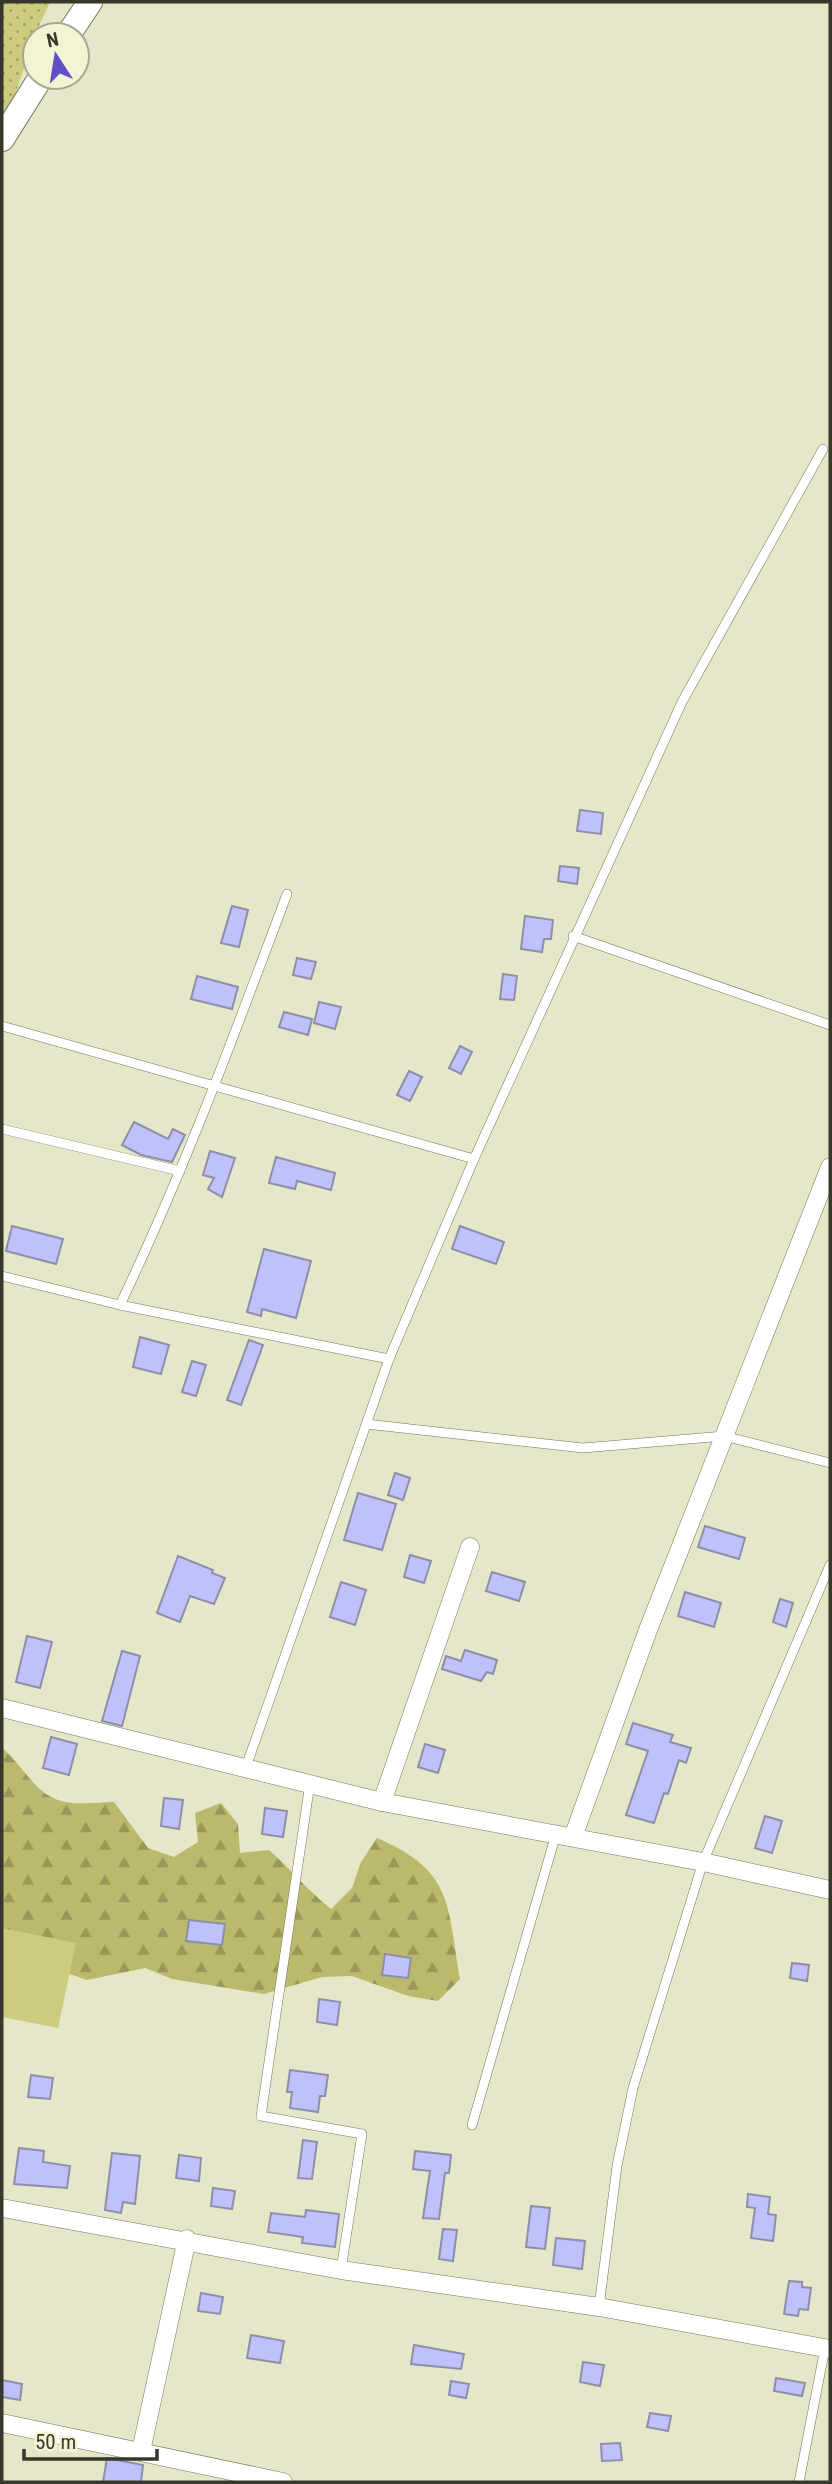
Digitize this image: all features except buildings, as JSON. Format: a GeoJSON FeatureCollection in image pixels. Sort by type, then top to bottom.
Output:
{"type":"FeatureCollection","features":[{"type":"Feature","properties":{"kind":"main road"},"geometry":{"type":"LineString","coordinates":[[77,21],[90,2]]}},
{"type":"Feature","properties":{"kind":"main road"},"geometry":{"type":"LineString","coordinates":[[2,139],[32,91]]}},
{"type":"Feature","properties":{"kind":"street"},"geometry":{"type":"LineString","coordinates":[[565,1835],[830,1167]]}},
{"type":"Feature","properties":{"kind":"street"},"geometry":{"type":"LineString","coordinates":[[382,1802],[470,1547]]}},
{"type":"Feature","properties":{"kind":"street"},"geometry":{"type":"LineString","coordinates":[[2,1708],[382,1802],[703,1862],[830,1890]]}},
{"type":"Feature","properties":{"kind":"street"},"geometry":{"type":"LineString","coordinates":[[2,2208],[187,2239],[341,2270],[599,2307],[828,2349]]}},
{"type":"Feature","properties":{"kind":"street"},"geometry":{"type":"LineString","coordinates":[[141,2451],[187,2239]]}},
{"type":"Feature","properties":{"kind":"street"},"geometry":{"type":"LineString","coordinates":[[2,2423],[283,2482]]}},
{"type":"Feature","properties":{"kind":"lane"},"geometry":{"type":"LineString","coordinates":[[246,1767],[389,1359],[474,1159],[573,936],[682,702],[823,449]]}},
{"type":"Feature","properties":{"kind":"lane"},"geometry":{"type":"LineString","coordinates":[[120,1305],[216,1085],[287,894]]}},
{"type":"Feature","properties":{"kind":"lane"},"geometry":{"type":"LineString","coordinates":[[573,936],[830,1026]]}},
{"type":"Feature","properties":{"kind":"lane"},"geometry":{"type":"LineString","coordinates":[[2,1026],[474,1159]]}},
{"type":"Feature","properties":{"kind":"lane"},"geometry":{"type":"LineString","coordinates":[[2,1129],[180,1171]]}},
{"type":"Feature","properties":{"kind":"lane"},"geometry":{"type":"LineString","coordinates":[[2,1276],[120,1305],[389,1359]]}},
{"type":"Feature","properties":{"kind":"lane"},"geometry":{"type":"LineString","coordinates":[[366,1424],[583,1448],[724,1436],[830,1463]]}},
{"type":"Feature","properties":{"kind":"lane"},"geometry":{"type":"LineString","coordinates":[[599,2307],[617,2166],[633,2088],[703,1862],[830,1565]]}},
{"type":"Feature","properties":{"kind":"lane"},"geometry":{"type":"LineString","coordinates":[[310,1783],[261,2116],[362,2134],[341,2270]]}},
{"type":"Feature","properties":{"kind":"lane"},"geometry":{"type":"LineString","coordinates":[[472,2125],[565,1835]]}},
{"type":"Feature","properties":{"kind":"lane"},"geometry":{"type":"LineString","coordinates":[[799,2482],[828,2349]]}},
{"type":"Feature","properties":{"kind":"shaded area"},"geometry":{"type":"Polygon","coordinates":[[[2,2],[50,2],[41,21],[21,21],[21,77],[2,134],[2,2]]]}},
{"type":"Feature","properties":{"kind":"shaded area"},"geometry":{"type":"Polygon","coordinates":[[[2,1928],[76,1943],[58,2028],[2,2017],[2,1928]]]}},
{"type":"Feature","properties":{"kind":"green space"},"geometry":{"type":"Polygon","coordinates":[[[2,1748],[49,1796],[71,1803],[114,1802],[148,1848],[174,1857],[198,1842],[195,1813],[221,1803],[238,1824],[240,1853],[269,1850],[331,1909],[352,1888],[361,1862],[377,1838],[402,1850],[421,1864],[434,1878],[442,1893],[452,1930],[460,1979],[438,2001],[408,1996],[352,1976],[322,1977],[264,1994],[172,1979],[145,1968],[87,1980],[58,1970],[2,1958],[2,1748]]]}}]}
